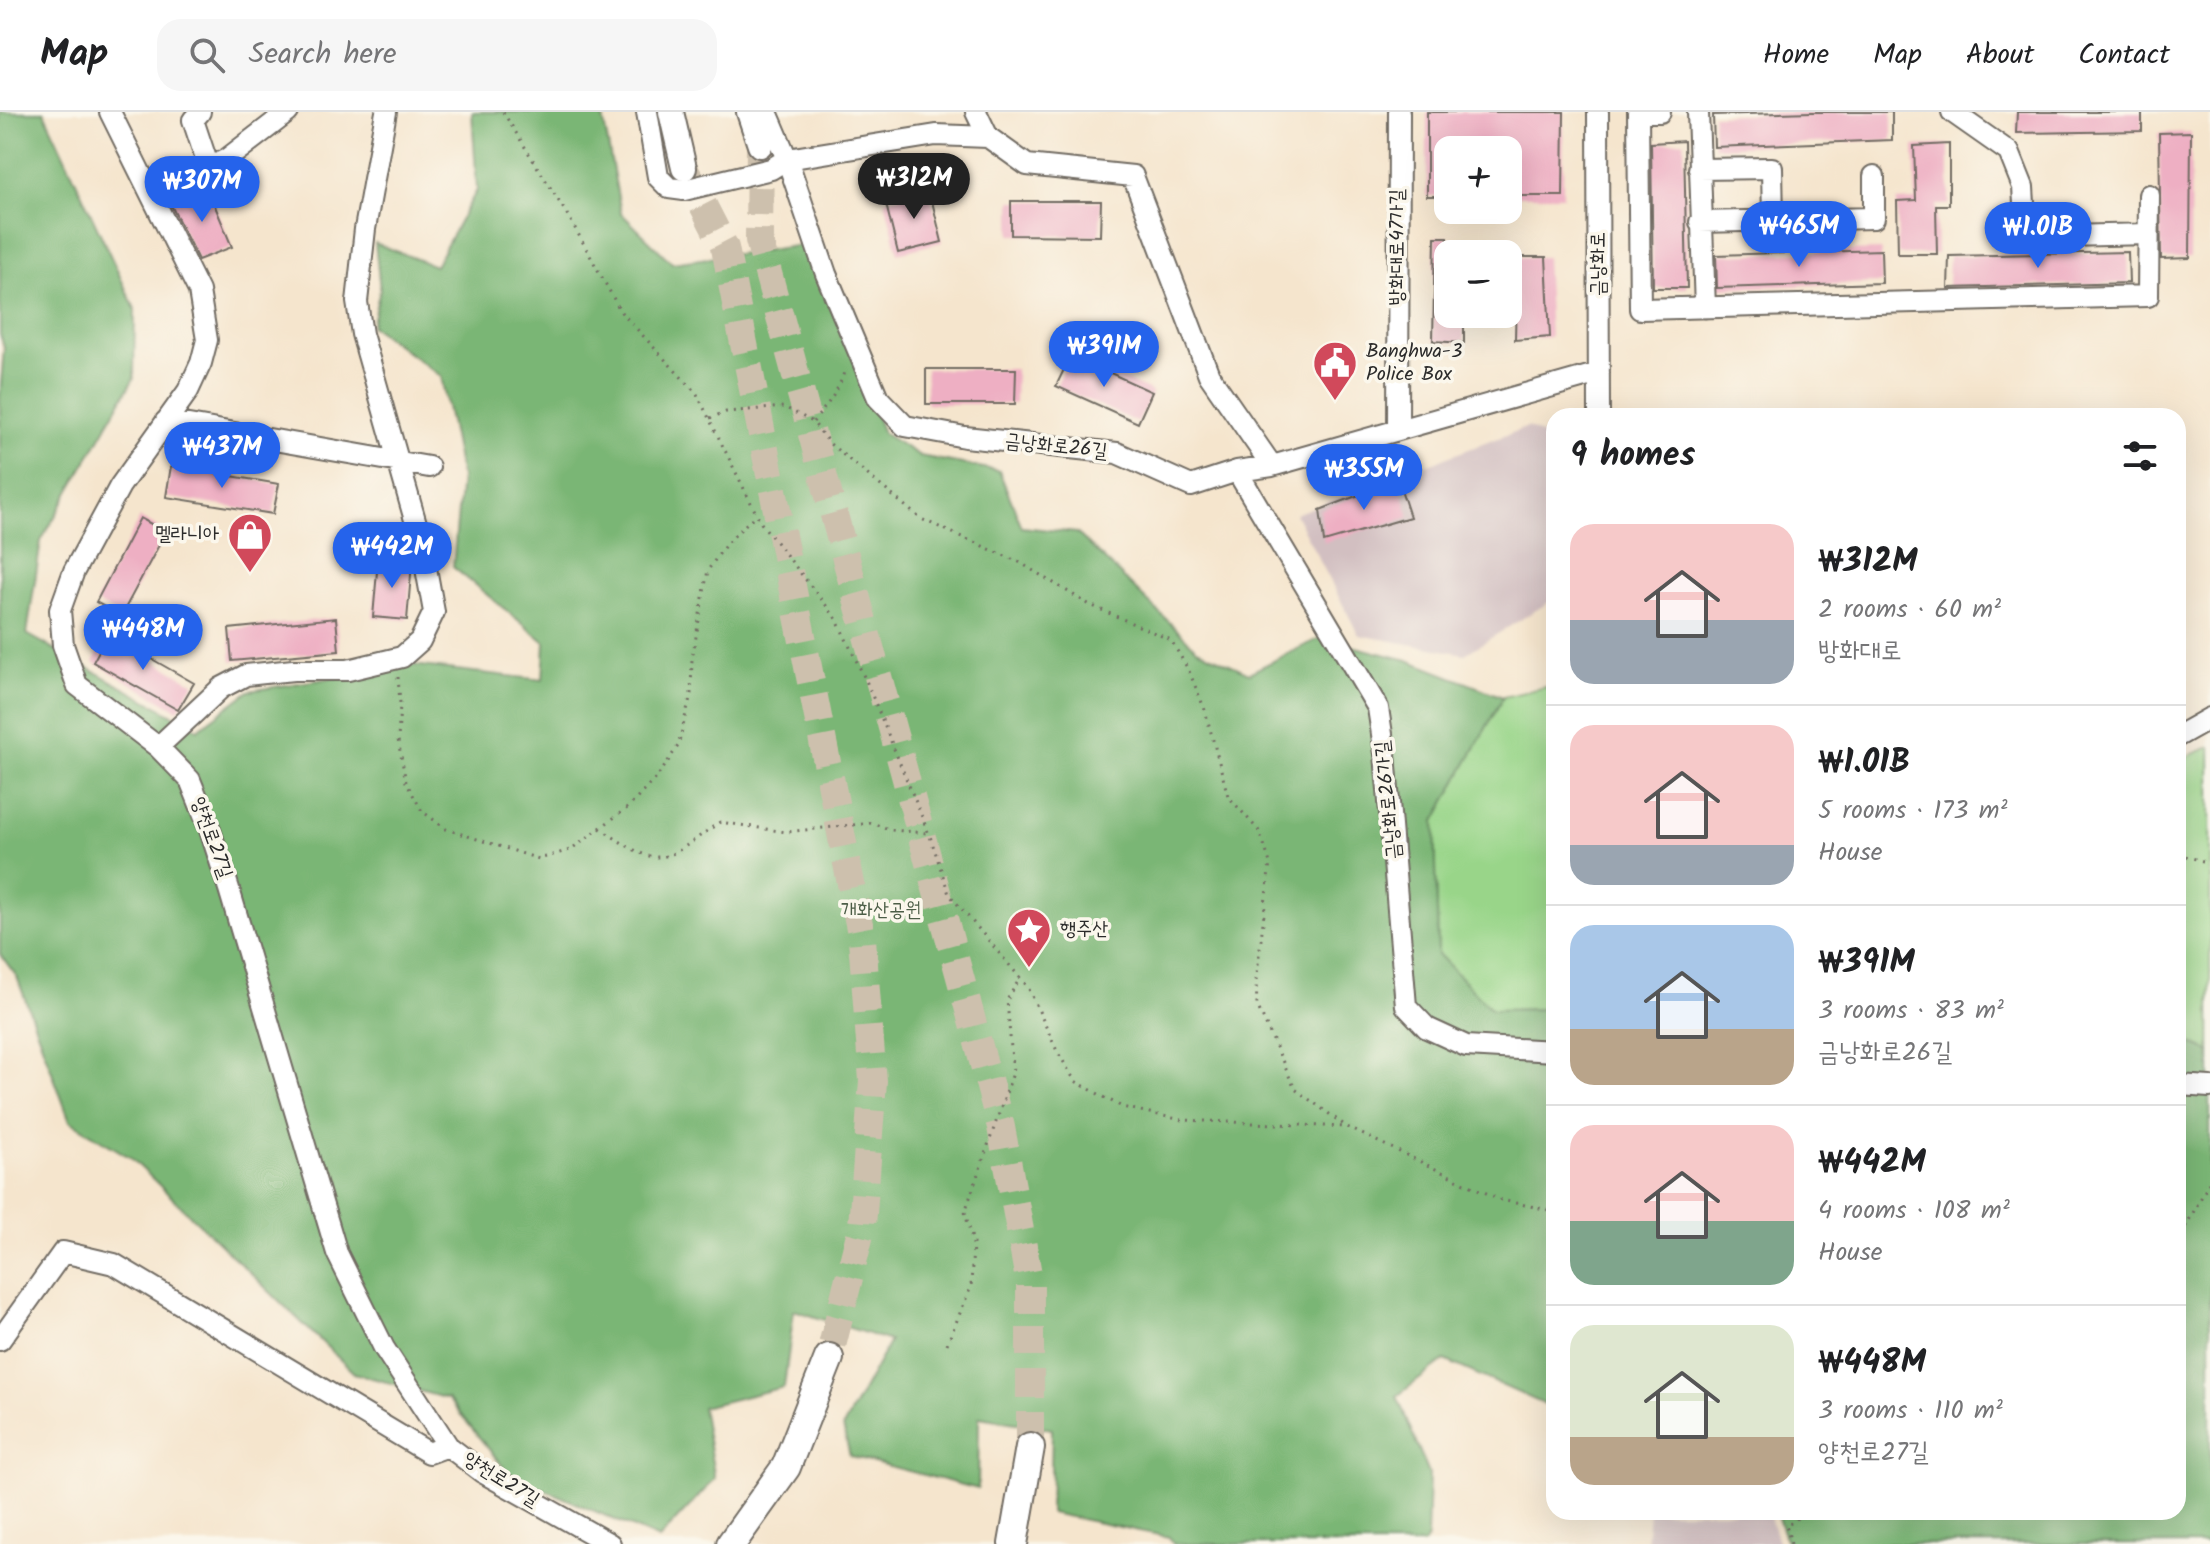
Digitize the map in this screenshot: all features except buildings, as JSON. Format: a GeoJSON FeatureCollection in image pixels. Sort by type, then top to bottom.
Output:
{"type":"FeatureCollection","features":[{"type":"Feature","properties":{"kind":"highway"},"geometry":{"type":"LineString","coordinates":[[731,1544],[786,1467],[829,1358]]}},
{"type":"Feature","properties":{"kind":"highway"},"geometry":{"type":"LineString","coordinates":[[1013,1544],[1030,1447]]}},
{"type":"Feature","properties":{"kind":"main road"},"geometry":{"type":"LineString","coordinates":[[671,112],[684,168]]}},
{"type":"Feature","properties":{"kind":"main road"},"geometry":{"type":"LineString","coordinates":[[749,112],[760,145]]}},
{"type":"Feature","properties":{"kind":"street","name":"양천로27길"},"geometry":{"type":"LineString","coordinates":[[110,112],[199,291],[207,340],[201,363],[188,391],[120,486],[74,571],[60,610],[63,645],[77,685],[158,747],[190,780],[209,827],[337,1253],[384,1348],[448,1446],[482,1472],[610,1544]]}},
{"type":"Feature","properties":{"kind":"street"},"geometry":{"type":"LineString","coordinates":[[200,112],[193,120],[209,168]]}},
{"type":"Feature","properties":{"kind":"street"},"geometry":{"type":"LineString","coordinates":[[153,196],[227,159],[288,112]]}},
{"type":"Feature","properties":{"kind":"street"},"geometry":{"type":"LineString","coordinates":[[158,747],[221,688],[246,675],[293,670],[348,670],[402,657],[420,641],[434,612],[421,541],[362,334],[357,302],[365,229],[386,112]]}},
{"type":"Feature","properties":{"kind":"street"},"geometry":{"type":"LineString","coordinates":[[647,112],[658,177],[669,188],[684,190],[771,169],[787,159],[936,135],[988,137]]}},
{"type":"Feature","properties":{"kind":"street","name":"금낭화로26길"},"geometry":{"type":"LineString","coordinates":[[767,112],[878,398],[905,426],[965,437],[1117,453],[1191,486],[1599,373]]}},
{"type":"Feature","properties":{"kind":"street"},"geometry":{"type":"LineString","coordinates":[[976,112],[988,137],[1027,165],[1133,176],[1209,375],[1272,466]]}},
{"type":"Feature","properties":{"kind":"street","name":"방화대로47가길"},"geometry":{"type":"LineString","coordinates":[[1398,429],[1399,112]]}},
{"type":"Feature","properties":{"kind":"street","name":"금낭화로"},"geometry":{"type":"LineString","coordinates":[[1598,112],[1599,408]]}},
{"type":"Feature","properties":{"kind":"street"},"geometry":{"type":"LineString","coordinates":[[1660,112],[1638,112],[1640,309],[2148,296],[2149,195]]}},
{"type":"Feature","properties":{"kind":"street"},"geometry":{"type":"LineString","coordinates":[[1698,112],[1705,308]]}},
{"type":"Feature","properties":{"kind":"street"},"geometry":{"type":"LineString","coordinates":[[1957,113],[2009,152],[2023,187],[2026,237],[2148,234]]}},
{"type":"Feature","properties":{"kind":"street"},"geometry":{"type":"LineString","coordinates":[[1699,169],[1772,168],[1773,220]]}},
{"type":"Feature","properties":{"kind":"street"},"geometry":{"type":"LineString","coordinates":[[1700,222],[1874,218],[1874,176]]}},
{"type":"Feature","properties":{"kind":"street"},"geometry":{"type":"LineString","coordinates":[[166,421],[429,467]]}},
{"type":"Feature","properties":{"kind":"street","name":"금낭화로26가길"},"geometry":{"type":"LineString","coordinates":[[1237,471],[1378,708],[1391,812],[1406,1006],[1427,1028],[1466,1046],[1546,1051]]}},
{"type":"Feature","properties":{"kind":"street"},"geometry":{"type":"LineString","coordinates":[[2186,732],[2210,718]]}},
{"type":"Feature","properties":{"kind":"street"},"geometry":{"type":"LineString","coordinates":[[2186,1086],[2210,1087]]}},
{"type":"Feature","properties":{"kind":"street"},"geometry":{"type":"LineString","coordinates":[[0,1340],[63,1252],[89,1258],[114,1264],[429,1453],[448,1446]]}},
{"type":"Feature","properties":{"kind":"path"},"geometry":{"type":"LineString","coordinates":[[503,112],[570,219],[621,312],[697,394],[761,523],[836,618],[867,683],[928,833],[949,894],[1028,987],[1057,1051],[1075,1081],[1122,1107],[1182,1120],[1347,1127]]}},
{"type":"Feature","properties":{"kind":"path"},"geometry":{"type":"LineString","coordinates":[[813,422],[842,381],[853,337]]}},
{"type":"Feature","properties":{"kind":"path"},"geometry":{"type":"LineString","coordinates":[[710,418],[726,412],[784,407],[813,422],[829,443],[921,519],[1019,562],[1090,605],[1171,640],[1189,671],[1205,710],[1228,796],[1260,832],[1270,863],[1256,981],[1257,1005],[1295,1089],[1347,1127],[1501,1200],[1546,1209]]}},
{"type":"Feature","properties":{"kind":"path"},"geometry":{"type":"LineString","coordinates":[[390,660],[399,680],[398,740],[406,782],[422,811],[446,829],[539,859],[570,850],[630,806],[661,772],[678,746],[691,694],[692,659],[708,570],[726,544],[756,514]]}},
{"type":"Feature","properties":{"kind":"path"},"geometry":{"type":"LineString","coordinates":[[600,828],[638,854],[655,858],[674,855],[720,822],[786,832],[872,823],[891,830],[928,833]]}},
{"type":"Feature","properties":{"kind":"path"},"geometry":{"type":"LineString","coordinates":[[2186,856],[2210,863]]}},
{"type":"Feature","properties":{"kind":"path"},"geometry":{"type":"LineString","coordinates":[[947,1344],[971,1287],[973,1243],[965,1212],[1013,1073],[1007,1000],[1020,978]]}},
{"type":"Feature","properties":{"kind":"path"},"geometry":{"type":"LineString","coordinates":[[2186,1226],[2210,1181]]}},
{"type":"Feature","properties":{"kind":"path"},"geometry":{"type":"LineString","coordinates":[[1791,1544],[1786,1524],[1795,1520]]}},
{"type":"Feature","properties":{"kind":"shaded area"},"geometry":{"type":"Polygon","coordinates":[[[1528,427],[1546,437],[1546,604],[1465,654],[1359,635],[1295,514],[1528,427]]]}},
{"type":"Feature","properties":{"kind":"shaded area"},"geometry":{"type":"Polygon","coordinates":[[[1648,1520],[1771,1520],[1779,1544],[1646,1544],[1648,1520]]]}},
{"type":"Feature","properties":{"kind":"green space","name":"개화산공원"},"geometry":{"type":"Polygon","coordinates":[[[0,112],[44,112],[135,309],[134,378],[41,541],[27,634],[198,729],[249,691],[413,665],[543,680],[545,642],[453,567],[461,477],[441,376],[371,326],[380,290],[375,243],[435,266],[477,190],[472,112],[602,112],[621,213],[672,263],[810,244],[883,433],[920,456],[999,471],[1022,527],[1077,533],[1197,649],[1249,673],[1320,638],[1408,660],[1503,697],[1435,821],[1438,954],[1492,1010],[1546,1009],[1546,1405],[1445,1360],[1397,1396],[1429,1474],[1427,1539],[1423,1544],[1174,1544],[1169,1537],[1050,1513],[1052,1429],[979,1417],[978,1489],[850,1456],[843,1427],[890,1341],[794,1310],[784,1387],[702,1407],[715,1479],[659,1539],[509,1474],[448,1399],[354,1373],[131,1158],[70,1121],[17,977],[0,954],[0,396],[4,347],[0,334],[0,112]]]}},
{"type":"Feature","properties":{"kind":"green space"},"geometry":{"type":"Polygon","coordinates":[[[1546,687],[1546,1009],[1492,1010],[1438,955],[1435,821],[1503,697],[1546,687]]]}},
{"type":"Feature","properties":{"kind":"green space"},"geometry":{"type":"Polygon","coordinates":[[[2210,747],[2210,1051],[2186,1042],[2186,757],[2210,747]]]}},
{"type":"Feature","properties":{"kind":"green space"},"geometry":{"type":"Polygon","coordinates":[[[2186,1042],[2210,1051],[2210,1544],[1787,1544],[1779,1520],[2186,1520],[2186,1042]]]}},
{"type":"Feature","properties":{"kind":"tunnel"},"geometry":{"type":"LineString","coordinates":[[760,145],[759,240],[1001,1127],[1030,1285],[1030,1447]]}},
{"type":"Feature","properties":{"kind":"tunnel"},"geometry":{"type":"LineString","coordinates":[[684,168],[725,248],[862,939],[873,1081],[862,1226],[829,1358]]}},
{"type":"Feature","properties":{"kind":"place","name":"Banghwa-3 Police Box"},"geometry":{"type":"Point","coordinates":[1335,402]}},
{"type":"Feature","properties":{"kind":"place","name":"멜라니아"},"geometry":{"type":"Point","coordinates":[250,574]}},
{"type":"Feature","properties":{"kind":"place","name":"행주산"},"geometry":{"type":"Point","coordinates":[1029,969]}}]}
